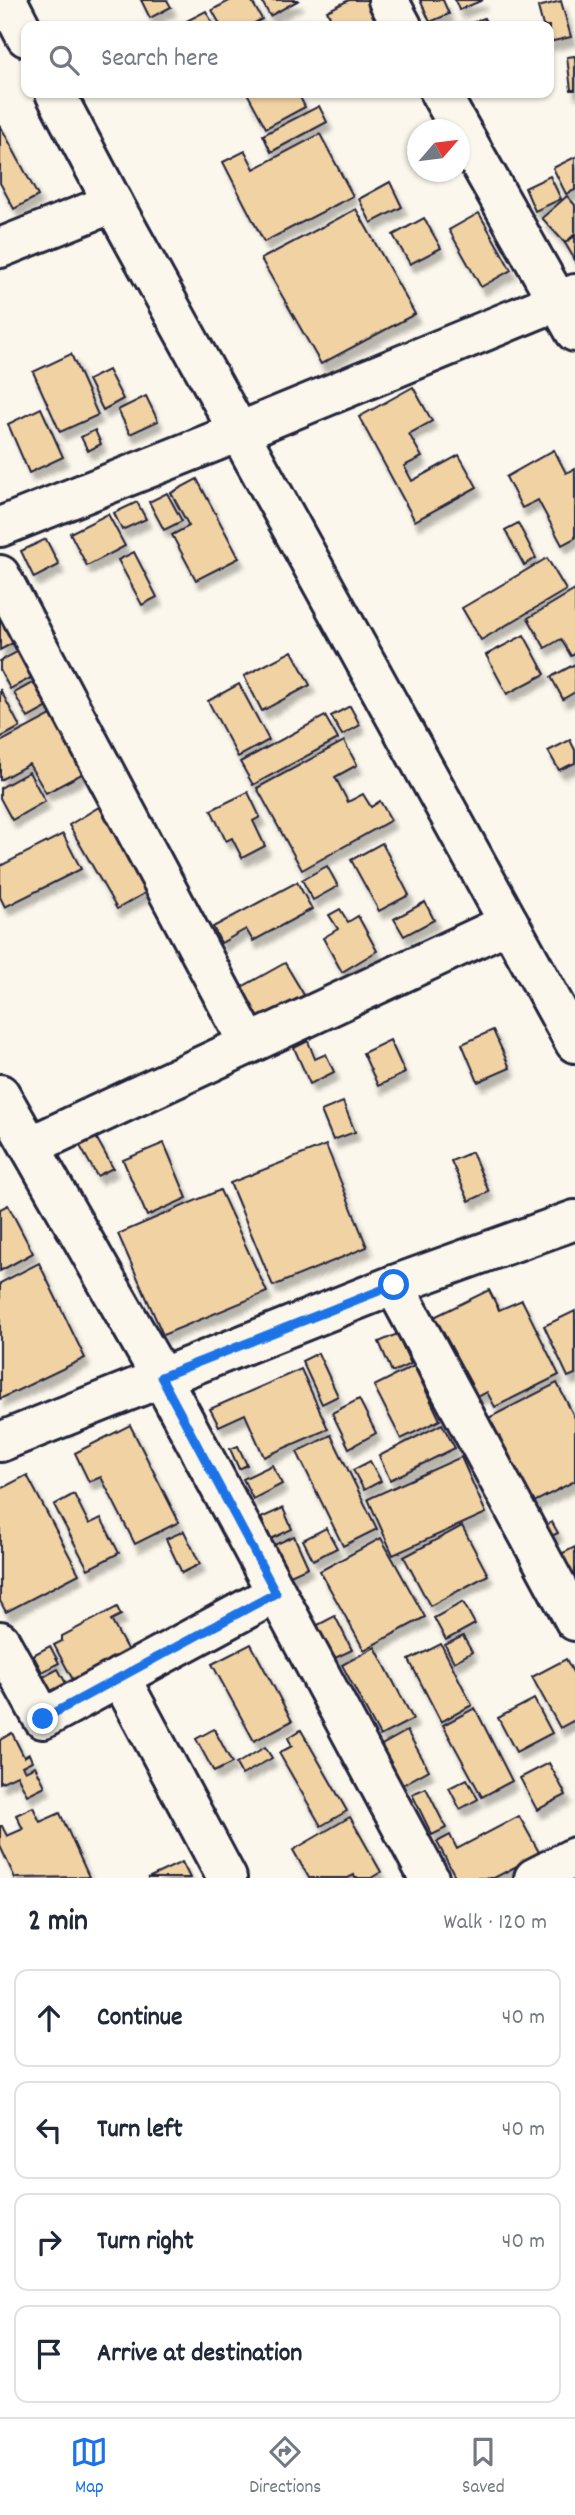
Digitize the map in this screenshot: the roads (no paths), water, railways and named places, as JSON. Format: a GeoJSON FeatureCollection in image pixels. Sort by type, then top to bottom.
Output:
{"type":"FeatureCollection","features":[{"type":"Feature","properties":{"kind":"street"},"geometry":{"type":"LineString","coordinates":[[7,0],[21,27]]}},
{"type":"Feature","properties":{"kind":"street"},"geometry":{"type":"LineString","coordinates":[[388,0],[399,21]]}},
{"type":"Feature","properties":{"kind":"street"},"geometry":{"type":"LineString","coordinates":[[58,98],[575,1043]]}},
{"type":"Feature","properties":{"kind":"street"},"geometry":{"type":"LineString","coordinates":[[0,527],[239,432],[569,309],[443,98]]}},
{"type":"Feature","properties":{"kind":"street"},"geometry":{"type":"LineString","coordinates":[[0,248],[113,203]]}},
{"type":"Feature","properties":{"kind":"street"},"geometry":{"type":"LineString","coordinates":[[0,576],[249,1044]]}},
{"type":"Feature","properties":{"kind":"street"},"geometry":{"type":"LineString","coordinates":[[30,1146],[509,923]]}},
{"type":"Feature","properties":{"kind":"street"},"geometry":{"type":"LineString","coordinates":[[0,1094],[161,1377],[429,1878]]}},
{"type":"Feature","properties":{"kind":"street"},"geometry":{"type":"LineString","coordinates":[[0,1442],[394,1285],[575,1220]]}},
{"type":"Feature","properties":{"kind":"street"},"geometry":{"type":"LineString","coordinates":[[394,1285],[575,1621]]}},
{"type":"Feature","properties":{"kind":"street"},"geometry":{"type":"LineString","coordinates":[[0,1641],[43,1719],[276,1593]]}},
{"type":"Feature","properties":{"kind":"street"},"geometry":{"type":"LineString","coordinates":[[120,1677],[228,1878]]}},
{"type":"Feature","properties":{"kind":"street"},"geometry":{"type":"LineString","coordinates":[[534,1878],[575,1857]]}}]}
